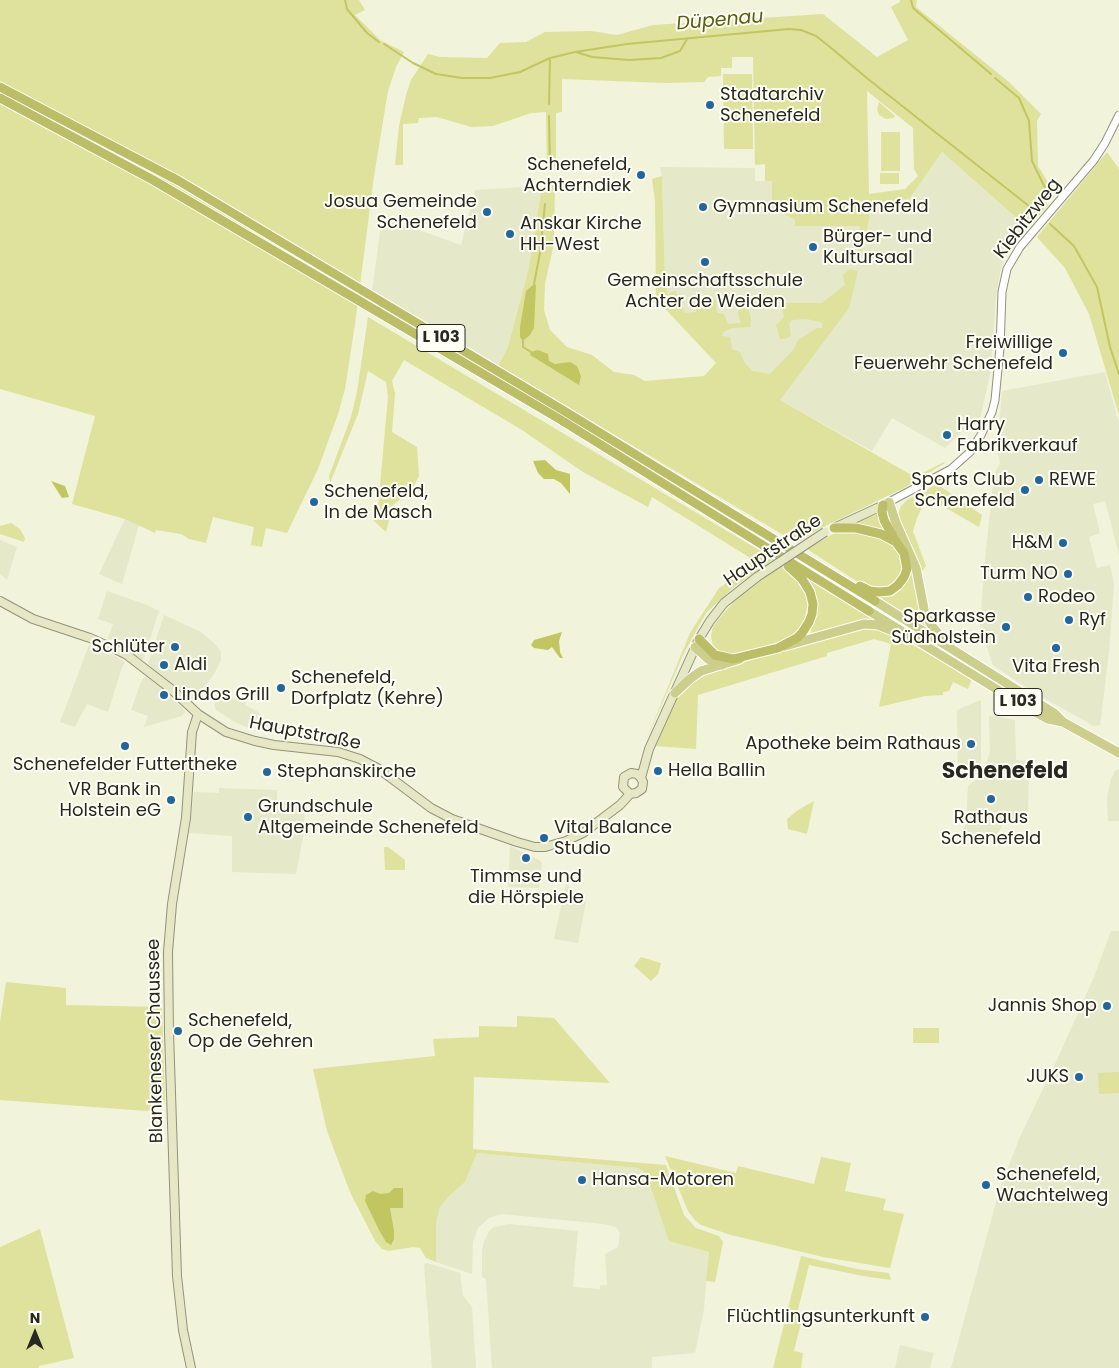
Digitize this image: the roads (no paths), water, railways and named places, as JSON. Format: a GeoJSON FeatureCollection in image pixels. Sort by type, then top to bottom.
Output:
{"type":"FeatureCollection","features":[{"type":"Feature","properties":{"kind":"highway","name":"L 103"},"geometry":{"type":"LineString","coordinates":[[0,87],[179,182],[557,407],[875,601]]}},
{"type":"Feature","properties":{"kind":"highway","name":"L 103"},"geometry":{"type":"LineString","coordinates":[[0,98],[153,180],[342,290],[561,420],[869,611]]}},
{"type":"Feature","properties":{"kind":"highway"},"geometry":{"type":"LineString","coordinates":[[838,578],[853,581],[870,591],[885,592],[894,588],[904,577],[907,564],[904,553],[884,520],[882,512],[886,504]]}},
{"type":"Feature","properties":{"kind":"highway"},"geometry":{"type":"LineString","coordinates":[[834,528],[868,529],[896,542]]}},
{"type":"Feature","properties":{"kind":"highway"},"geometry":{"type":"LineString","coordinates":[[697,643],[720,657],[744,658],[778,648],[797,638],[802,633],[812,614],[813,604],[810,592],[802,579],[767,547]]}},
{"type":"Feature","properties":{"kind":"main road","name":"Hauptstraße"},"geometry":{"type":"LineString","coordinates":[[637,776],[697,643],[710,621],[724,603],[757,577],[825,532],[886,504]]}},
{"type":"Feature","properties":{"kind":"main road"},"geometry":{"type":"LineString","coordinates":[[886,504],[916,568],[925,614],[932,626],[952,650]]}},
{"type":"Feature","properties":{"kind":"main road","name":"Hauptstraße"},"geometry":{"type":"LineString","coordinates":[[0,601],[34,619],[90,638],[121,652],[171,689],[198,714],[226,732],[284,747],[338,752],[360,758],[379,769],[415,798],[435,811],[452,819],[526,844],[546,847],[583,833],[620,805],[627,792]]}},
{"type":"Feature","properties":{"kind":"main road","name":"L 103"},"geometry":{"type":"LineString","coordinates":[[875,601],[1054,713],[1063,722],[1119,753]]}},
{"type":"Feature","properties":{"kind":"main road","name":"L 103"},"geometry":{"type":"LineString","coordinates":[[869,611],[1048,719],[1063,722]]}},
{"type":"Feature","properties":{"kind":"main road"},"geometry":{"type":"LineString","coordinates":[[778,648],[864,624],[878,625],[918,642]]}},
{"type":"Feature","properties":{"kind":"main road"},"geometry":{"type":"LineString","coordinates":[[697,643],[708,659],[723,665]]}},
{"type":"Feature","properties":{"kind":"main road"},"geometry":{"type":"LineString","coordinates":[[675,693],[696,674],[744,658]]}},
{"type":"Feature","properties":{"kind":"main road","name":"Blankeneser Chaussee"},"geometry":{"type":"LineString","coordinates":[[191,1368],[183,1330],[178,1288],[168,961],[172,904],[186,818],[192,732],[198,714]]}},
{"type":"Feature","properties":{"kind":"main road","name":"Hauptstraße"},"geometry":{"type":"LineString","coordinates":[[629,774],[637,776],[643,782],[642,789],[636,793],[627,792],[622,784],[624,777],[629,774]]}},
{"type":"Feature","properties":{"kind":"street","name":"Kiebitzweg"},"geometry":{"type":"LineString","coordinates":[[934,479],[951,469],[970,452],[992,412],[998,375],[1003,285],[1011,260],[1094,160],[1119,115]]}},
{"type":"Feature","properties":{"kind":"street","name":"Hauptstraße"},"geometry":{"type":"LineString","coordinates":[[886,504],[934,479]]}},
{"type":"Feature","properties":{"kind":"waterway","name":"Düpenau"},"geometry":{"type":"LineString","coordinates":[[345,0],[347,9],[367,33],[379,42]]}},
{"type":"Feature","properties":{"kind":"waterway"},"geometry":{"type":"LineString","coordinates":[[911,0],[913,8],[991,74]]}},
{"type":"Feature","properties":{"kind":"waterway","name":"Düpenau"},"geometry":{"type":"LineString","coordinates":[[384,44],[413,63],[436,74],[462,78],[490,78],[520,72],[550,58],[575,52],[627,44],[789,29],[801,30],[816,36],[1039,214]]}},
{"type":"Feature","properties":{"kind":"waterway"},"geometry":{"type":"LineString","coordinates":[[576,52],[592,57],[629,60],[661,58],[680,51],[687,39]]}},
{"type":"Feature","properties":{"kind":"waterway"},"geometry":{"type":"LineString","coordinates":[[549,104],[550,59]]}},
{"type":"Feature","properties":{"kind":"waterway"},"geometry":{"type":"LineString","coordinates":[[995,78],[1019,98],[1029,121],[1032,161],[1049,196]]}},
{"type":"Feature","properties":{"kind":"waterway"},"geometry":{"type":"LineString","coordinates":[[549,116],[550,167]]}},
{"type":"Feature","properties":{"kind":"waterway"},"geometry":{"type":"LineString","coordinates":[[534,284],[540,253],[545,204]]}},
{"type":"Feature","properties":{"kind":"waterway","name":"Düpenau"},"geometry":{"type":"LineString","coordinates":[[1050,224],[1074,246],[1097,287],[1110,347],[1119,374]]}},
{"type":"Feature","properties":{"kind":"waterway"},"geometry":{"type":"LineString","coordinates":[[523,341],[523,347],[531,352]]}},
{"type":"Feature","properties":{"kind":"place","name":"Stadtarchiv Schenefeld"},"geometry":{"type":"Point","coordinates":[710,105]}},
{"type":"Feature","properties":{"kind":"place","name":"Schenefeld, Achterndiek"},"geometry":{"type":"Point","coordinates":[641,175]}},
{"type":"Feature","properties":{"kind":"place","name":"Gymnasium Schenefeld"},"geometry":{"type":"Point","coordinates":[703,207]}},
{"type":"Feature","properties":{"kind":"place","name":"Josua Gemeinde Schenefeld"},"geometry":{"type":"Point","coordinates":[487,212]}},
{"type":"Feature","properties":{"kind":"place","name":"Anskar Kirche HH-West"},"geometry":{"type":"Point","coordinates":[510,234]}},
{"type":"Feature","properties":{"kind":"place","name":"Bürger- und Kultursaal"},"geometry":{"type":"Point","coordinates":[813,247]}},
{"type":"Feature","properties":{"kind":"place","name":"Gemeinschaftsschule Achter de Weiden"},"geometry":{"type":"Point","coordinates":[705,262]}},
{"type":"Feature","properties":{"kind":"place","name":"Freiwillige Feuerwehr Schenefeld"},"geometry":{"type":"Point","coordinates":[1063,353]}},
{"type":"Feature","properties":{"kind":"place","name":"Harry Fabrikverkauf"},"geometry":{"type":"Point","coordinates":[947,435]}},
{"type":"Feature","properties":{"kind":"place","name":"REWE"},"geometry":{"type":"Point","coordinates":[1039,480]}},
{"type":"Feature","properties":{"kind":"place","name":"Sports Club Schenefeld"},"geometry":{"type":"Point","coordinates":[1025,490]}},
{"type":"Feature","properties":{"kind":"place","name":"Schenefeld, In de Masch"},"geometry":{"type":"Point","coordinates":[314,502]}},
{"type":"Feature","properties":{"kind":"place","name":"H&M"},"geometry":{"type":"Point","coordinates":[1063,543]}},
{"type":"Feature","properties":{"kind":"place","name":"Turm NO"},"geometry":{"type":"Point","coordinates":[1068,574]}},
{"type":"Feature","properties":{"kind":"place","name":"Rodeo"},"geometry":{"type":"Point","coordinates":[1028,597]}},
{"type":"Feature","properties":{"kind":"place","name":"Ryf"},"geometry":{"type":"Point","coordinates":[1069,620]}},
{"type":"Feature","properties":{"kind":"place","name":"Sparkasse Südholstein"},"geometry":{"type":"Point","coordinates":[1006,627]}},
{"type":"Feature","properties":{"kind":"place","name":"Schlüter"},"geometry":{"type":"Point","coordinates":[175,647]}},
{"type":"Feature","properties":{"kind":"place","name":"Vita Fresh"},"geometry":{"type":"Point","coordinates":[1056,648]}},
{"type":"Feature","properties":{"kind":"place","name":"Aldi"},"geometry":{"type":"Point","coordinates":[164,665]}},
{"type":"Feature","properties":{"kind":"place","name":"Schenefeld, Dorfplatz (Kehre)"},"geometry":{"type":"Point","coordinates":[281,688]}},
{"type":"Feature","properties":{"kind":"place","name":"Lindos Grill"},"geometry":{"type":"Point","coordinates":[164,695]}},
{"type":"Feature","properties":{"kind":"place","name":"Apotheke beim Rathaus"},"geometry":{"type":"Point","coordinates":[971,744]}},
{"type":"Feature","properties":{"kind":"place","name":"Schenefelder Futtertheke"},"geometry":{"type":"Point","coordinates":[125,746]}},
{"type":"Feature","properties":{"kind":"place","name":"Hella Ballin"},"geometry":{"type":"Point","coordinates":[658,771]}},
{"type":"Feature","properties":{"kind":"place","name":"Stephanskirche"},"geometry":{"type":"Point","coordinates":[267,772]}},
{"type":"Feature","properties":{"kind":"place","name":"Rathaus Schenefeld"},"geometry":{"type":"Point","coordinates":[991,799]}},
{"type":"Feature","properties":{"kind":"place","name":"VR Bank in Holstein eG"},"geometry":{"type":"Point","coordinates":[171,800]}},
{"type":"Feature","properties":{"kind":"place","name":"Grundschule Altgemeinde Schenefeld"},"geometry":{"type":"Point","coordinates":[248,817]}},
{"type":"Feature","properties":{"kind":"place","name":"Vital Balance Studio"},"geometry":{"type":"Point","coordinates":[544,838]}},
{"type":"Feature","properties":{"kind":"place","name":"Timmse und die Hörspiele"},"geometry":{"type":"Point","coordinates":[526,858]}},
{"type":"Feature","properties":{"kind":"place","name":"Jannis Shop"},"geometry":{"type":"Point","coordinates":[1107,1006]}},
{"type":"Feature","properties":{"kind":"place","name":"Schenefeld, Op de Gehren"},"geometry":{"type":"Point","coordinates":[178,1031]}},
{"type":"Feature","properties":{"kind":"place","name":"JUKS"},"geometry":{"type":"Point","coordinates":[1079,1077]}},
{"type":"Feature","properties":{"kind":"place","name":"Hansa-Motoren"},"geometry":{"type":"Point","coordinates":[582,1180]}},
{"type":"Feature","properties":{"kind":"place","name":"Schenefeld, Wachtelweg"},"geometry":{"type":"Point","coordinates":[986,1185]}},
{"type":"Feature","properties":{"kind":"place","name":"Flüchtlingsunterkunft"},"geometry":{"type":"Point","coordinates":[925,1317]}},
{"type":"Feature","properties":{"kind":"district","name":"Schenefeld"},"geometry":{"type":"Point","coordinates":[1005,772]}}]}
